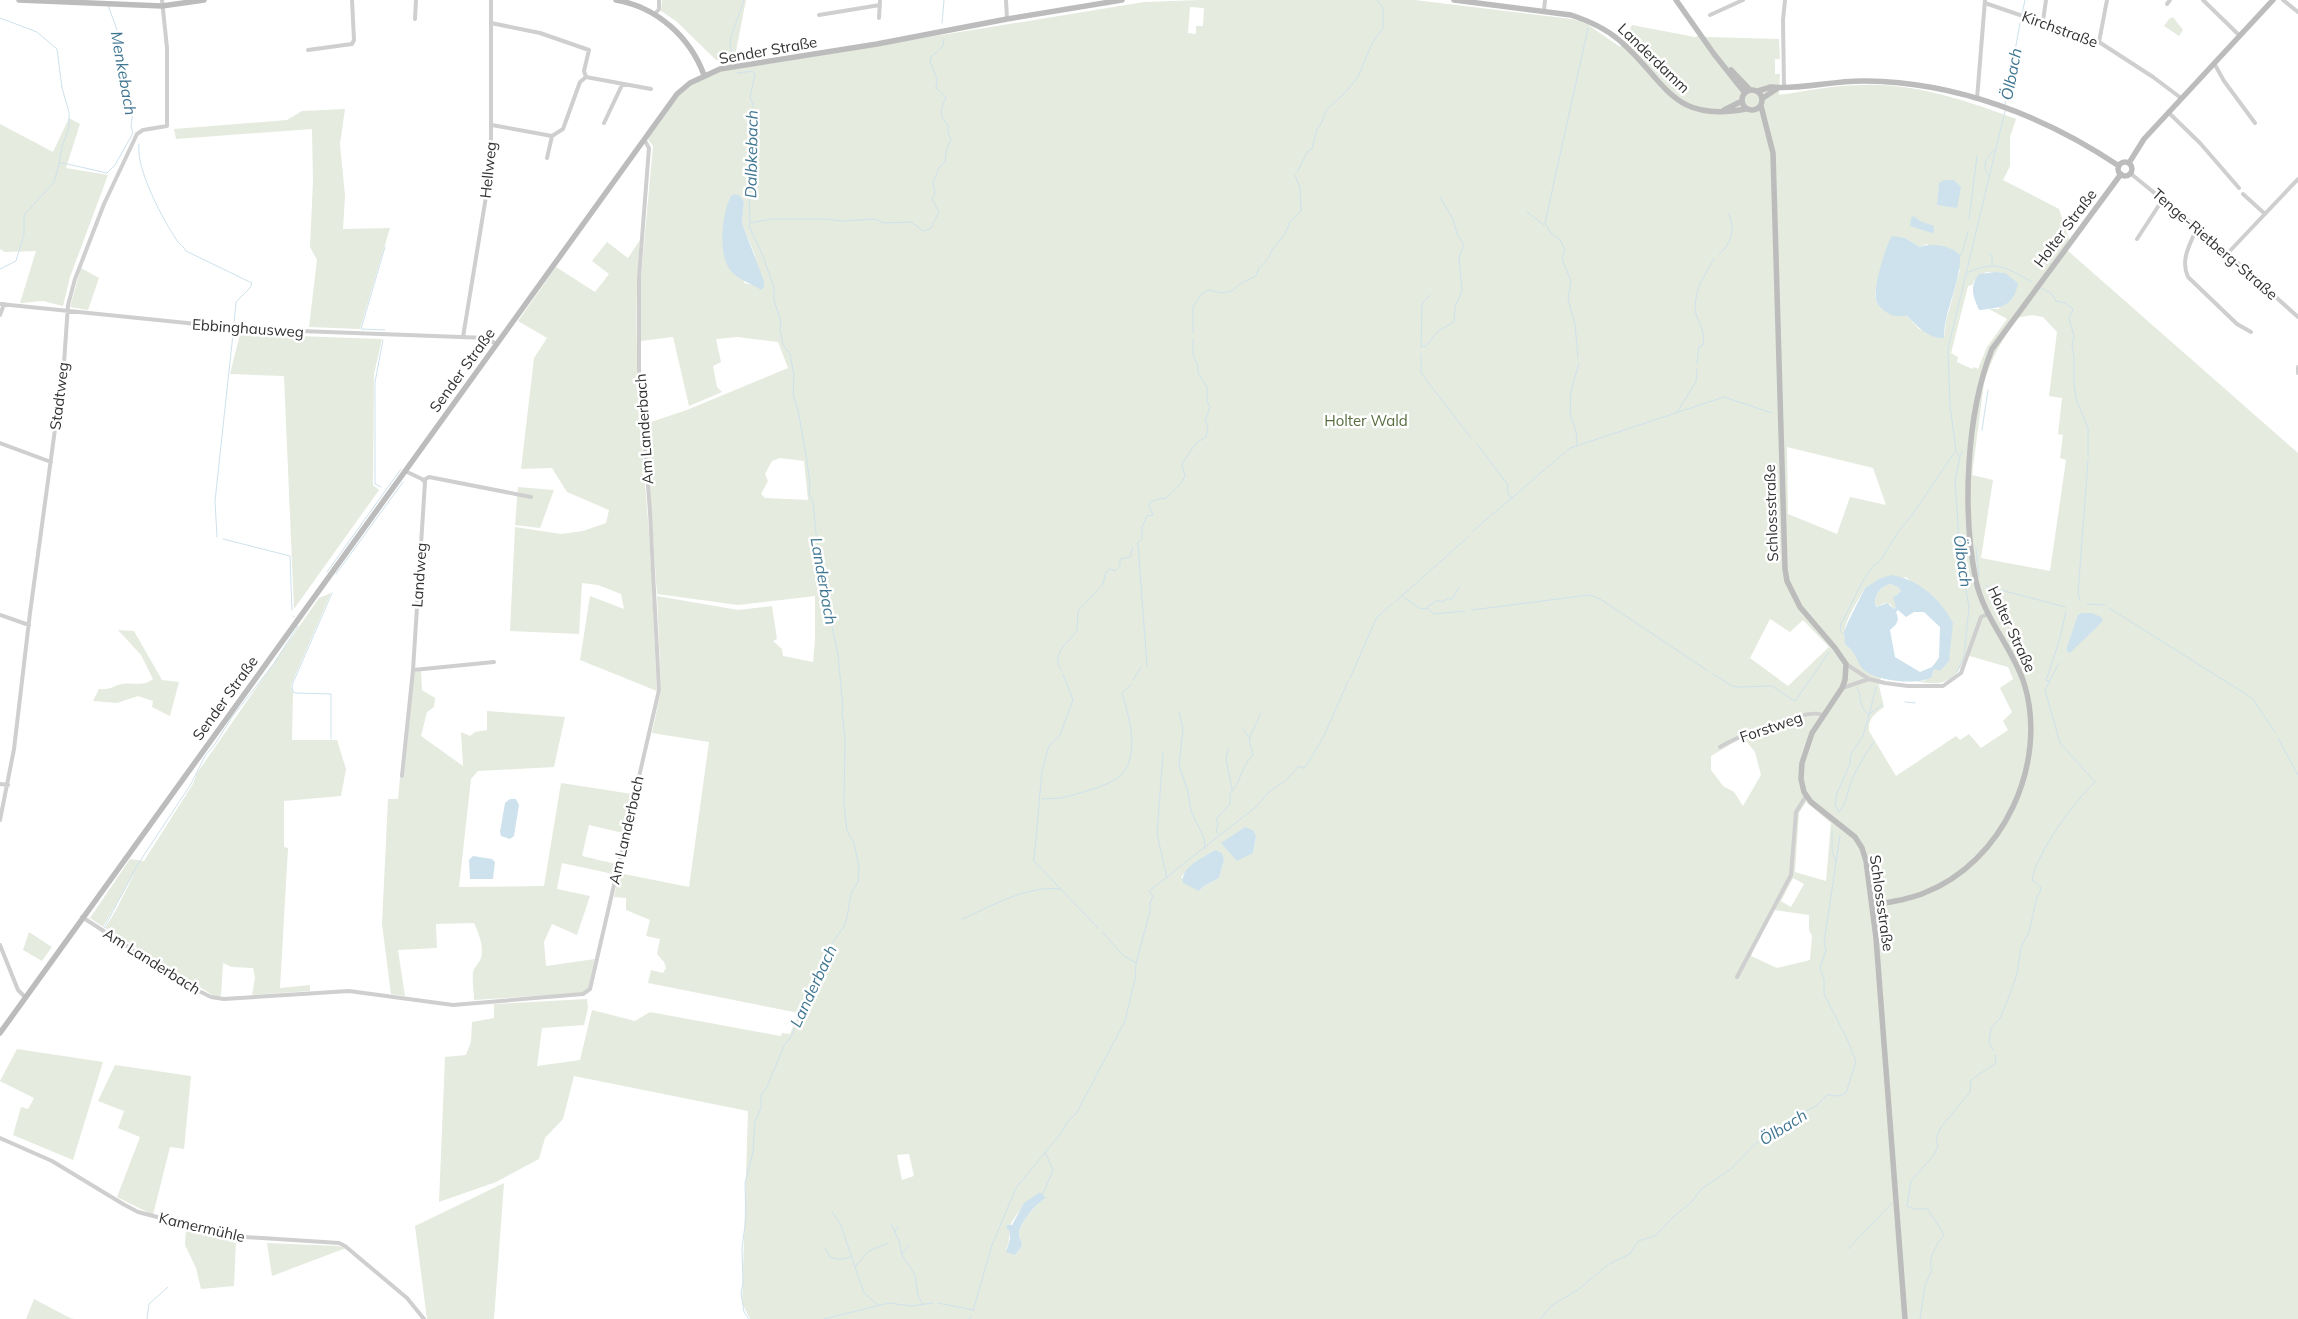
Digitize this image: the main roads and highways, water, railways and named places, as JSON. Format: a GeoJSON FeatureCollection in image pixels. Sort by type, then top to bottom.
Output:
{"type":"FeatureCollection","features":[{"type":"Feature","properties":{"kind":"main road"},"geometry":{"type":"LineString","coordinates":[[19,0],[104,5],[204,0]]}},
{"type":"Feature","properties":{"kind":"main road"},"geometry":{"type":"LineString","coordinates":[[616,0],[655,14],[684,40],[698,61],[704,75]]}},
{"type":"Feature","properties":{"kind":"main road","name":"Sender Straße"},"geometry":{"type":"LineString","coordinates":[[0,1032],[677,94],[690,83],[704,75],[734,66],[937,34],[1007,19],[1122,0]]}},
{"type":"Feature","properties":{"kind":"main road","name":"Landerdamm"},"geometry":{"type":"LineString","coordinates":[[1454,0],[1476,1],[1571,15],[1590,21],[1606,30],[1635,56],[1677,101],[1696,110],[1719,112],[1746,109]]}},
{"type":"Feature","properties":{"kind":"main road"},"geometry":{"type":"LineString","coordinates":[[1676,0],[1696,30],[1723,64],[1736,73],[1748,91]]}},
{"type":"Feature","properties":{"kind":"main road"},"geometry":{"type":"LineString","coordinates":[[2129,163],[2144,139],[2273,0]]}},
{"type":"Feature","properties":{"kind":"main road"},"geometry":{"type":"LineString","coordinates":[[1748,91],[1758,91],[1770,87],[1781,88],[1864,80],[1920,85],[1977,99],[2039,121],[2073,137],[2119,166],[2121,174],[2126,176],[2130,173],[2132,167],[2129,163]]}},
{"type":"Feature","properties":{"kind":"main road"},"geometry":{"type":"LineString","coordinates":[[1742,101],[1746,109],[1754,110],[1761,106],[1763,98],[1781,88]]}},
{"type":"Feature","properties":{"kind":"main road"},"geometry":{"type":"LineString","coordinates":[[1719,112],[1742,101],[1748,91]]}},
{"type":"Feature","properties":{"kind":"main road"},"geometry":{"type":"LineString","coordinates":[[1758,91],[1763,98]]}},
{"type":"Feature","properties":{"kind":"main road","name":"Schlossstraße"},"geometry":{"type":"LineString","coordinates":[[1761,106],[1773,153],[1785,569],[1787,581],[1800,607],[1846,664],[1846,680],[1812,733],[1802,763],[1801,779],[1806,796],[1820,811],[1845,828],[1862,848],[1866,861],[1873,905],[1904,1319]]}},
{"type":"Feature","properties":{"kind":"main road","name":"Schlossstraße"},"geometry":{"type":"LineString","coordinates":[[1754,110],[1767,127]]}},
{"type":"Feature","properties":{"kind":"main road"},"geometry":{"type":"LineString","coordinates":[[2119,166],[2123,162],[2129,163]]}},
{"type":"Feature","properties":{"kind":"main road","name":"Holter Straße"},"geometry":{"type":"LineString","coordinates":[[1873,905],[1924,893],[1965,868],[1999,833],[2019,796],[2026,768],[2031,714],[2017,666],[1979,595],[1975,574],[1968,488],[1972,439],[1984,369],[1992,349],[2121,174]]}},
{"type":"Feature","properties":{"kind":"water"},"geometry":{"type":"Polygon","coordinates":[[[1944,180],[1954,180],[1961,187],[1957,208],[1937,205],[1939,183],[1944,180]]]}},
{"type":"Feature","properties":{"kind":"water"},"geometry":{"type":"Polygon","coordinates":[[[735,194],[740,196],[744,202],[742,223],[764,281],[764,287],[761,290],[734,274],[727,264],[724,255],[722,245],[723,223],[728,203],[731,196],[735,194]]]}},
{"type":"Feature","properties":{"kind":"water"},"geometry":{"type":"Polygon","coordinates":[[[1914,216],[1920,221],[1934,226],[1934,232],[1910,226],[1911,218],[1914,216]]]}},
{"type":"Feature","properties":{"kind":"water"},"geometry":{"type":"Polygon","coordinates":[[[1892,236],[1905,238],[1920,247],[1935,245],[1946,247],[1960,255],[1960,266],[1947,317],[1944,338],[1928,334],[1907,316],[1891,315],[1877,303],[1877,280],[1892,236]]]}},
{"type":"Feature","properties":{"kind":"water"},"geometry":{"type":"Polygon","coordinates":[[[2005,273],[2018,283],[2016,291],[2005,305],[1979,310],[1974,296],[1974,283],[1979,274],[2005,273]]]}},
{"type":"Feature","properties":{"kind":"water"},"geometry":{"type":"Polygon","coordinates":[[[1891,575],[1901,577],[1919,586],[1935,598],[1953,623],[1949,661],[1940,671],[1935,669],[1932,677],[1926,680],[1907,682],[1877,677],[1863,669],[1852,650],[1845,644],[1844,632],[1865,588],[1879,579],[1891,575]],[[1890,584],[1883,587],[1877,594],[1875,604],[1877,607],[1887,603],[1894,609],[1896,607],[1893,598],[1901,591],[1898,587],[1890,584]],[[1898,610],[1896,612],[1897,622],[1890,630],[1895,657],[1920,672],[1932,667],[1939,658],[1940,627],[1924,612],[1914,612],[1906,617],[1898,610]]]}},
{"type":"Feature","properties":{"kind":"water"},"geometry":{"type":"Polygon","coordinates":[[[2092,613],[2101,617],[2103,621],[2070,653],[2066,650],[2078,615],[2092,613]]]}},
{"type":"Feature","properties":{"kind":"water"},"geometry":{"type":"Polygon","coordinates":[[[510,799],[516,799],[519,805],[514,836],[510,839],[501,836],[500,832],[505,803],[510,799]]]}},
{"type":"Feature","properties":{"kind":"water"},"geometry":{"type":"Polygon","coordinates":[[[1245,827],[1254,831],[1256,837],[1253,853],[1237,861],[1221,843],[1245,827]]]}},
{"type":"Feature","properties":{"kind":"water"},"geometry":{"type":"Polygon","coordinates":[[[1215,850],[1222,853],[1224,860],[1219,878],[1199,891],[1183,883],[1185,872],[1215,850]]]}},
{"type":"Feature","properties":{"kind":"water"},"geometry":{"type":"Polygon","coordinates":[[[473,856],[492,859],[495,862],[493,879],[470,879],[469,860],[473,856]]]}},
{"type":"Feature","properties":{"kind":"water"},"geometry":{"type":"Polygon","coordinates":[[[1040,1192],[1046,1198],[1025,1219],[1022,1225],[1019,1234],[1022,1246],[1015,1255],[1006,1252],[1010,1239],[1009,1230],[1006,1228],[1007,1225],[1012,1225],[1024,1203],[1040,1192]]]}},
{"type":"Feature","properties":{"kind":"waterway","name":"Dalbkebach"},"geometry":{"type":"LineString","coordinates":[[733,57],[730,45],[731,37],[744,0]]}},
{"type":"Feature","properties":{"kind":"waterway","name":"Landerbach"},"geometry":{"type":"LineString","coordinates":[[942,23],[944,0]]}},
{"type":"Feature","properties":{"kind":"waterway"},"geometry":{"type":"LineString","coordinates":[[1297,172],[1308,151],[1312,149],[1317,129],[1327,109],[1342,96],[1358,77],[1372,43],[1383,28],[1383,8],[1377,0]]}},
{"type":"Feature","properties":{"kind":"waterway","name":"Ölbach"},"geometry":{"type":"LineString","coordinates":[[2022,14],[2025,0]]}},
{"type":"Feature","properties":{"kind":"waterway","name":"Menkebach"},"geometry":{"type":"LineString","coordinates":[[0,269],[16,261],[24,234],[24,215],[54,182],[59,164],[63,163],[107,173],[115,165],[133,133],[131,126],[133,112],[123,76],[117,30],[108,5]]}},
{"type":"Feature","properties":{"kind":"waterway"},"geometry":{"type":"LineString","coordinates":[[0,18],[37,32],[57,49],[62,88],[69,112],[69,128],[62,146],[59,164]]}},
{"type":"Feature","properties":{"kind":"waterway","name":"Ölbach"},"geometry":{"type":"LineString","coordinates":[[2005,105],[2021,18]]}},
{"type":"Feature","properties":{"kind":"waterway"},"geometry":{"type":"LineString","coordinates":[[1578,358],[1575,324],[1568,299],[1571,281],[1562,259],[1565,250],[1560,240],[1550,232],[1545,223],[1588,28]]}},
{"type":"Feature","properties":{"kind":"waterway","name":"Landerbach"},"geometry":{"type":"LineString","coordinates":[[749,1319],[744,1312],[741,1293],[743,1283],[742,1248],[746,1218],[745,1183],[753,1152],[755,1121],[761,1108],[761,1095],[767,1087],[784,1046],[791,1037],[805,1003],[828,960],[830,946],[843,928],[847,918],[851,893],[858,882],[859,867],[854,843],[847,831],[844,803],[845,738],[838,655],[819,564],[813,502],[809,493],[810,483],[806,455],[798,410],[793,394],[794,375],[790,354],[783,344],[780,329],[781,322],[774,300],[774,288],[763,256],[749,226],[750,223],[772,219],[827,219],[841,221],[875,219],[884,223],[911,222],[923,231],[930,229],[939,212],[932,199],[935,194],[933,183],[939,168],[945,161],[951,139],[948,133],[948,125],[942,115],[946,97],[936,88],[937,79],[930,62],[931,57],[943,46],[944,39]]}},
{"type":"Feature","properties":{"kind":"waterway","name":"Dalbkebach"},"geometry":{"type":"LineString","coordinates":[[737,72],[752,71],[755,74],[750,97],[753,105],[752,140],[749,153],[751,166],[749,176],[753,181],[749,190],[750,222]]}},
{"type":"Feature","properties":{"kind":"waterway","name":"Ölbach"},"geometry":{"type":"LineString","coordinates":[[1846,636],[1840,631],[1841,624],[1863,581],[1873,566],[1880,561],[1898,532],[1912,515],[1956,450],[1950,406],[1948,349],[2005,111]]}},
{"type":"Feature","properties":{"kind":"waterway"},"geometry":{"type":"LineString","coordinates":[[139,144],[141,167],[146,180],[158,209],[178,242],[186,251],[252,283],[250,288],[236,302],[234,324]]}},
{"type":"Feature","properties":{"kind":"waterway","name":"Ölbach"},"geometry":{"type":"LineString","coordinates":[[1989,176],[1985,168],[1986,161],[1996,149]]}},
{"type":"Feature","properties":{"kind":"waterway","name":"Ölbach"},"geometry":{"type":"LineString","coordinates":[[1969,219],[1977,156]]}},
{"type":"Feature","properties":{"kind":"waterway"},"geometry":{"type":"LineString","coordinates":[[1193,333],[1193,307],[1201,294],[1209,290],[1221,293],[1232,291],[1241,283],[1256,276],[1259,268],[1269,258],[1271,251],[1285,234],[1290,222],[1301,211],[1300,188],[1295,175]]}},
{"type":"Feature","properties":{"kind":"waterway"},"geometry":{"type":"LineString","coordinates":[[1430,295],[1422,304],[1421,347],[1426,346],[1438,331],[1454,322],[1455,307],[1462,291],[1459,257],[1464,245],[1457,234],[1453,219],[1440,197]]}},
{"type":"Feature","properties":{"kind":"waterway"},"geometry":{"type":"LineString","coordinates":[[1527,212],[1544,225]]}},
{"type":"Feature","properties":{"kind":"waterway"},"geometry":{"type":"LineString","coordinates":[[1719,255],[1727,246],[1731,236],[1732,226],[1729,214]]}},
{"type":"Feature","properties":{"kind":"waterway","name":"Ölbach"},"geometry":{"type":"LineString","coordinates":[[1960,256],[1968,231]]}},
{"type":"Feature","properties":{"kind":"waterway"},"geometry":{"type":"LineString","coordinates":[[385,247],[361,329],[385,330]]}},
{"type":"Feature","properties":{"kind":"waterway"},"geometry":{"type":"LineString","coordinates":[[1989,254],[1992,255],[1992,266]]}},
{"type":"Feature","properties":{"kind":"waterway"},"geometry":{"type":"LineString","coordinates":[[1697,364],[1699,346],[1703,345],[1704,341],[1696,314],[1697,292],[1714,259]]}},
{"type":"Feature","properties":{"kind":"waterway"},"geometry":{"type":"LineString","coordinates":[[1967,273],[1985,267],[2001,267],[2032,282]]}},
{"type":"Feature","properties":{"kind":"waterway"},"geometry":{"type":"LineString","coordinates":[[2041,288],[2051,293],[2056,301],[2065,303],[2073,309],[2069,319],[2074,336],[2072,345],[2074,383],[2076,399],[2088,428],[2088,456]]}},
{"type":"Feature","properties":{"kind":"waterway"},"geometry":{"type":"LineString","coordinates":[[217,537],[215,501],[233,334]]}},
{"type":"Feature","properties":{"kind":"waterway"},"geometry":{"type":"LineString","coordinates":[[1137,544],[1142,539],[1142,527],[1147,516],[1153,515],[1149,506],[1150,502],[1161,498],[1165,499],[1181,484],[1185,476],[1182,464],[1196,443],[1206,437],[1208,426],[1205,421],[1210,407],[1207,401],[1207,387],[1198,373],[1198,366],[1193,355],[1193,339]]}},
{"type":"Feature","properties":{"kind":"waterway"},"geometry":{"type":"LineString","coordinates":[[381,487],[375,484],[375,382],[383,340]]}},
{"type":"Feature","properties":{"kind":"waterway"},"geometry":{"type":"LineString","coordinates":[[1421,354],[1421,373],[1471,438]]}},
{"type":"Feature","properties":{"kind":"waterway"},"geometry":{"type":"LineString","coordinates":[[1577,444],[1576,431],[1570,414],[1571,391],[1579,363]]}},
{"type":"Feature","properties":{"kind":"waterway"},"geometry":{"type":"LineString","coordinates":[[1677,412],[1696,382],[1697,369]]}},
{"type":"Feature","properties":{"kind":"waterway"},"geometry":{"type":"LineString","coordinates":[[1982,430],[1988,390]]}},
{"type":"Feature","properties":{"kind":"waterway"},"geometry":{"type":"LineString","coordinates":[[1473,531],[1570,448],[1724,397],[1772,413]]}},
{"type":"Feature","properties":{"kind":"waterway"},"geometry":{"type":"LineString","coordinates":[[1477,444],[1508,485],[1507,491],[1511,499]]}},
{"type":"Feature","properties":{"kind":"waterway","name":"Ölbach"},"geometry":{"type":"LineString","coordinates":[[1956,451],[1960,457],[1955,480],[1960,557],[1969,607],[1964,656],[1957,672]]}},
{"type":"Feature","properties":{"kind":"waterway","name":"Ölbach"},"geometry":{"type":"LineString","coordinates":[[1960,456],[1963,451]]}},
{"type":"Feature","properties":{"kind":"waterway"},"geometry":{"type":"LineString","coordinates":[[2080,601],[2078,594],[2088,460]]}},
{"type":"Feature","properties":{"kind":"waterway"},"geometry":{"type":"LineString","coordinates":[[327,572],[401,469]]}},
{"type":"Feature","properties":{"kind":"waterway"},"geometry":{"type":"LineString","coordinates":[[336,574],[403,482]]}},
{"type":"Feature","properties":{"kind":"waterway"},"geometry":{"type":"LineString","coordinates":[[1396,601],[1468,537]]}},
{"type":"Feature","properties":{"kind":"waterway"},"geometry":{"type":"LineString","coordinates":[[223,539],[290,556],[292,610]]}},
{"type":"Feature","properties":{"kind":"waterway"},"geometry":{"type":"LineString","coordinates":[[1138,544],[1147,666]]}},
{"type":"Feature","properties":{"kind":"waterway"},"geometry":{"type":"LineString","coordinates":[[1061,670],[1058,664],[1059,653],[1077,630],[1078,611],[1103,584],[1106,572],[1110,569],[1115,571],[1120,566],[1120,559],[1130,557],[1133,547]]}},
{"type":"Feature","properties":{"kind":"waterway"},"geometry":{"type":"LineString","coordinates":[[1976,548],[1979,577]]}},
{"type":"Feature","properties":{"kind":"waterway"},"geometry":{"type":"LineString","coordinates":[[1986,586],[2065,607]]}},
{"type":"Feature","properties":{"kind":"waterway"},"geometry":{"type":"LineString","coordinates":[[1427,607],[1438,600],[1442,602],[1452,599],[1459,587]]}},
{"type":"Feature","properties":{"kind":"waterway"},"geometry":{"type":"LineString","coordinates":[[331,739],[331,694],[296,693],[293,692],[292,685],[332,593]]}},
{"type":"Feature","properties":{"kind":"waterway"},"geometry":{"type":"LineString","coordinates":[[1472,610],[1589,595],[1600,599],[1708,671]]}},
{"type":"Feature","properties":{"kind":"waterway"},"geometry":{"type":"LineString","coordinates":[[1402,596],[1421,609],[1427,608],[1434,614],[1465,611]]}},
{"type":"Feature","properties":{"kind":"waterway"},"geometry":{"type":"LineString","coordinates":[[1350,678],[1377,617],[1393,603]]}},
{"type":"Feature","properties":{"kind":"waterway"},"geometry":{"type":"LineString","coordinates":[[2087,604],[2105,605]]}},
{"type":"Feature","properties":{"kind":"waterway"},"geometry":{"type":"LineString","coordinates":[[2109,608],[2252,698],[2275,732]]}},
{"type":"Feature","properties":{"kind":"waterway"},"geometry":{"type":"LineString","coordinates":[[2049,682],[2046,680],[2060,638],[2066,611]]}},
{"type":"Feature","properties":{"kind":"waterway"},"geometry":{"type":"LineString","coordinates":[[104,928],[138,864],[191,784],[205,756],[232,717],[273,665],[298,626]]}},
{"type":"Feature","properties":{"kind":"waterway"},"geometry":{"type":"LineString","coordinates":[[1713,674],[1732,686],[1772,686],[1794,701],[1829,652]]}},
{"type":"Feature","properties":{"kind":"waterway"},"geometry":{"type":"LineString","coordinates":[[1994,1051],[1989,1043],[1991,1028],[2000,1018],[2010,994],[2017,974],[2021,947],[2029,932],[2037,897],[2041,890],[2040,886],[2032,880],[2035,869],[2058,828],[2095,782],[2060,743],[2045,690],[2059,663]]}},
{"type":"Feature","properties":{"kind":"waterway"},"geometry":{"type":"LineString","coordinates":[[1133,680],[1141,667]]}},
{"type":"Feature","properties":{"kind":"waterway"},"geometry":{"type":"LineString","coordinates":[[1063,674],[1073,700],[1060,735],[1049,746],[1042,770],[1034,861],[1098,928]]}},
{"type":"Feature","properties":{"kind":"waterway"},"geometry":{"type":"LineString","coordinates":[[973,1311],[992,1245],[1016,1188],[1061,1133],[1068,1121],[1076,1114],[1125,1021],[1135,979],[1136,964],[1153,896],[1149,891],[1257,806],[1270,791],[1285,781],[1299,766],[1303,768],[1306,766],[1323,738],[1348,681]]}},
{"type":"Feature","properties":{"kind":"waterway"},"geometry":{"type":"LineString","coordinates":[[1042,799],[1061,798],[1084,792],[1102,786],[1122,774],[1131,756],[1132,745],[1130,723],[1122,693],[1132,684]]}},
{"type":"Feature","properties":{"kind":"waterway","name":"Ölbach"},"geometry":{"type":"LineString","coordinates":[[1869,715],[1876,687]]}},
{"type":"Feature","properties":{"kind":"waterway","name":"Ölbach"},"geometry":{"type":"LineString","coordinates":[[1857,688],[1863,708],[1869,715],[1863,736],[1851,754],[1850,764],[1837,793],[1835,805],[1839,812],[1845,802],[1855,772],[1874,742]]}},
{"type":"Feature","properties":{"kind":"waterway","name":"Ölbach"},"geometry":{"type":"LineString","coordinates":[[1905,702],[1915,703]]}},
{"type":"Feature","properties":{"kind":"waterway","name":"Ölbach"},"geometry":{"type":"LineString","coordinates":[[1869,714],[1882,705]]}},
{"type":"Feature","properties":{"kind":"waterway"},"geometry":{"type":"LineString","coordinates":[[1179,712],[1183,729],[1179,765],[1188,792],[1191,811],[1204,838],[1205,848]]}},
{"type":"Feature","properties":{"kind":"waterway"},"geometry":{"type":"LineString","coordinates":[[1219,835],[1216,830],[1218,824],[1216,819],[1230,804],[1230,793],[1253,755],[1249,739],[1261,713]]}},
{"type":"Feature","properties":{"kind":"waterway"},"geometry":{"type":"LineString","coordinates":[[1243,729],[1250,738]]}},
{"type":"Feature","properties":{"kind":"waterway"},"geometry":{"type":"LineString","coordinates":[[2278,738],[2298,775]]}},
{"type":"Feature","properties":{"kind":"waterway"},"geometry":{"type":"LineString","coordinates":[[1228,749],[1226,759],[1232,789]]}},
{"type":"Feature","properties":{"kind":"waterway"},"geometry":{"type":"LineString","coordinates":[[1163,753],[1157,834],[1167,878]]}},
{"type":"Feature","properties":{"kind":"waterway","name":"Ölbach"},"geometry":{"type":"LineString","coordinates":[[1540,1319],[1551,1306],[1579,1289],[1609,1264],[1630,1254],[1638,1241],[1655,1236],[1673,1217],[1692,1202],[1700,1190],[1731,1169],[1755,1144],[1803,1112],[1815,1107],[1827,1095],[1839,1096],[1846,1093],[1856,1061],[1824,994],[1824,979],[1820,968],[1826,950],[1824,942],[1836,863],[1832,850],[1832,831]]}},
{"type":"Feature","properties":{"kind":"waterway","name":"Ölbach"},"geometry":{"type":"LineString","coordinates":[[1836,862],[1840,836]]}},
{"type":"Feature","properties":{"kind":"waterway"},"geometry":{"type":"LineString","coordinates":[[962,919],[1022,893],[1035,890],[1060,889]]}},
{"type":"Feature","properties":{"kind":"waterway"},"geometry":{"type":"LineString","coordinates":[[1102,932],[1124,956],[1136,963]]}},
{"type":"Feature","properties":{"kind":"waterway"},"geometry":{"type":"LineString","coordinates":[[1920,1319],[1925,1285],[1932,1270],[1932,1256],[1944,1235],[1928,1209],[1915,1209],[1907,1206],[1911,1181],[1933,1156],[1938,1147],[1936,1138],[1941,1127],[1970,1092],[1971,1080],[1996,1063],[1995,1055]]}},
{"type":"Feature","properties":{"kind":"waterway"},"geometry":{"type":"LineString","coordinates":[[1043,1194],[1053,1170],[1045,1152]]}},
{"type":"Feature","properties":{"kind":"waterway"},"geometry":{"type":"LineString","coordinates":[[1848,1249],[1892,1203]]}},
{"type":"Feature","properties":{"kind":"waterway"},"geometry":{"type":"LineString","coordinates":[[832,1212],[840,1223],[864,1293],[878,1305]]}},
{"type":"Feature","properties":{"kind":"waterway"},"geometry":{"type":"LineString","coordinates":[[891,1224],[899,1241],[902,1255],[915,1275],[918,1296],[923,1305]]}},
{"type":"Feature","properties":{"kind":"waterway"},"geometry":{"type":"LineString","coordinates":[[895,1232],[898,1227]]}},
{"type":"Feature","properties":{"kind":"waterway"},"geometry":{"type":"LineString","coordinates":[[855,1267],[869,1251],[888,1243]]}},
{"type":"Feature","properties":{"kind":"waterway"},"geometry":{"type":"LineString","coordinates":[[902,1254],[909,1245]]}},
{"type":"Feature","properties":{"kind":"waterway"},"geometry":{"type":"LineString","coordinates":[[825,1248],[830,1257],[833,1258],[844,1259],[852,1256]]}},
{"type":"Feature","properties":{"kind":"waterway"},"geometry":{"type":"LineString","coordinates":[[147,1319],[149,1304],[168,1287]]}},
{"type":"Feature","properties":{"kind":"waterway"},"geometry":{"type":"LineString","coordinates":[[824,1319],[889,1303],[911,1306],[933,1303]]}},
{"type":"Feature","properties":{"kind":"waterway"},"geometry":{"type":"LineString","coordinates":[[938,1303],[973,1310]]}},
{"type":"Feature","properties":{"kind":"park label","name":"Holter Wald"},"geometry":{"type":"Point","coordinates":[1366,420]}}]}
